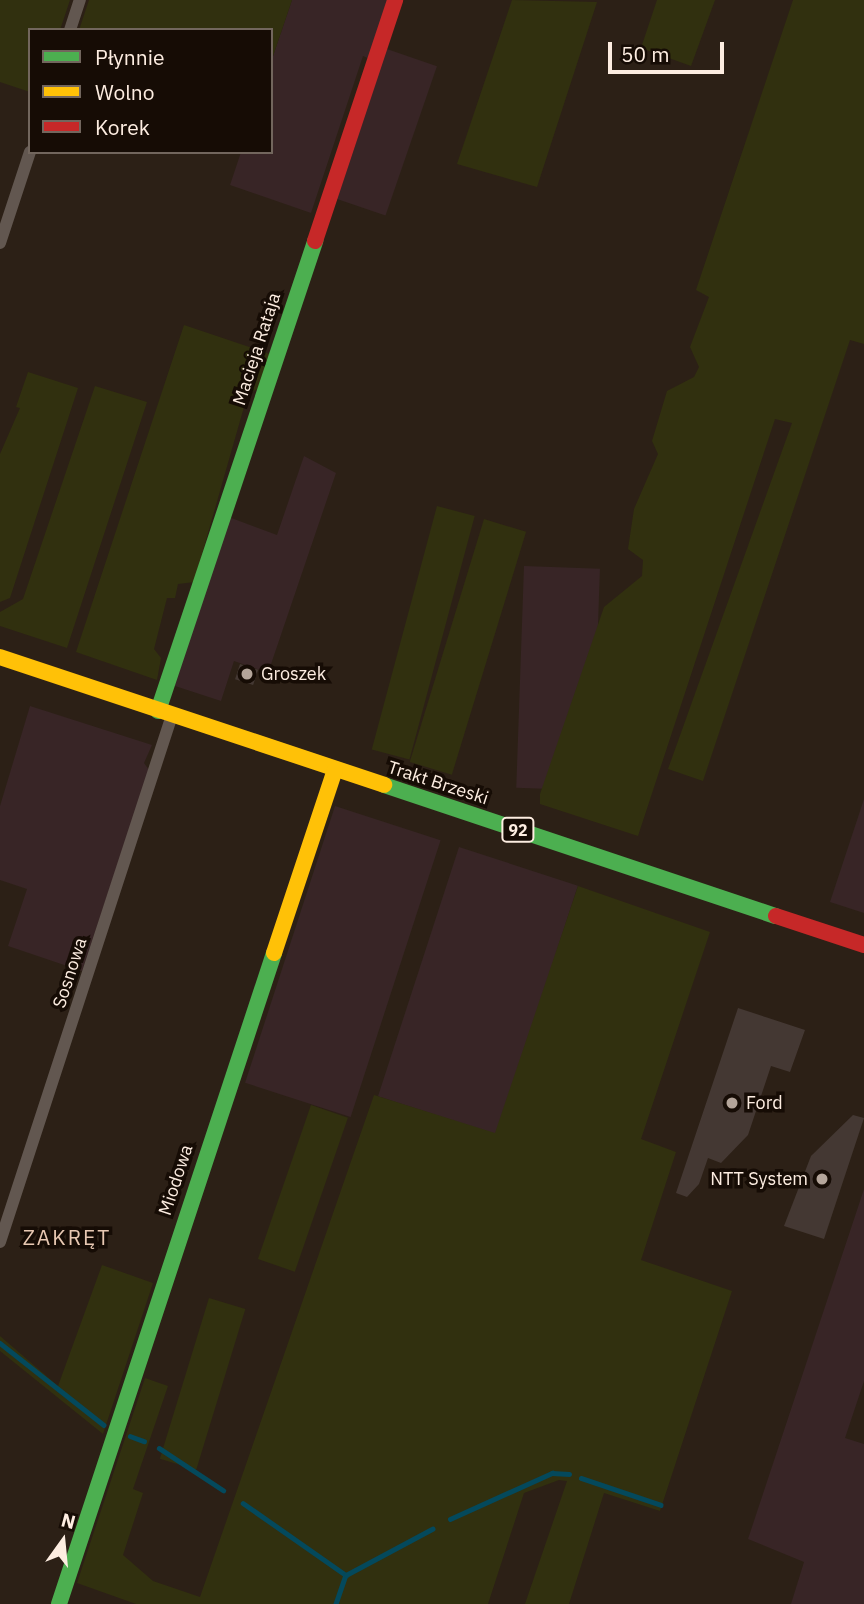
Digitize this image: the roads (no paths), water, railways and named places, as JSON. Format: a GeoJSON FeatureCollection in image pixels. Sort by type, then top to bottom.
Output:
{"type":"FeatureCollection","features":[{"type":"Feature","properties":{"kind":"street"},"geometry":{"type":"LineString","coordinates":[[71,28],[79,0]]}},
{"type":"Feature","properties":{"kind":"street","name":"Macieja Rataja"},"geometry":{"type":"LineString","coordinates":[[165,713],[395,0]]}},
{"type":"Feature","properties":{"kind":"street"},"geometry":{"type":"LineString","coordinates":[[0,243],[29,154]]}},
{"type":"Feature","properties":{"kind":"street","name":"Trakt Brzeski"},"geometry":{"type":"LineString","coordinates":[[0,657],[864,945]]}},
{"type":"Feature","properties":{"kind":"street","name":"Sosnowa"},"geometry":{"type":"LineString","coordinates":[[0,1242],[165,713]]}},
{"type":"Feature","properties":{"kind":"street","name":"Miodowa"},"geometry":{"type":"LineString","coordinates":[[59,1604],[335,770]]}},
{"type":"Feature","properties":{"kind":"waterway"},"geometry":{"type":"LineString","coordinates":[[0,1343],[104,1425]]}},
{"type":"Feature","properties":{"kind":"waterway"},"geometry":{"type":"LineString","coordinates":[[130,1436],[144,1441]]}},
{"type":"Feature","properties":{"kind":"waterway"},"geometry":{"type":"LineString","coordinates":[[159,1448],[223,1490]]}},
{"type":"Feature","properties":{"kind":"waterway"},"geometry":{"type":"LineString","coordinates":[[450,1519],[552,1473],[569,1474]]}},
{"type":"Feature","properties":{"kind":"waterway"},"geometry":{"type":"LineString","coordinates":[[581,1478],[661,1505]]}},
{"type":"Feature","properties":{"kind":"waterway"},"geometry":{"type":"LineString","coordinates":[[243,1503],[346,1575],[336,1604]]}},
{"type":"Feature","properties":{"kind":"waterway"},"geometry":{"type":"LineString","coordinates":[[346,1575],[432,1529]]}},
{"type":"Feature","properties":{"kind":"place","name":"Groszek"},"geometry":{"type":"Point","coordinates":[247,674]}},
{"type":"Feature","properties":{"kind":"place","name":"Ford"},"geometry":{"type":"Point","coordinates":[732,1103]}},
{"type":"Feature","properties":{"kind":"place","name":"NTT System"},"geometry":{"type":"Point","coordinates":[822,1179]}},
{"type":"Feature","properties":{"kind":"district","name":"ZAKRĘT"},"geometry":{"type":"Point","coordinates":[67,1237]}}]}
